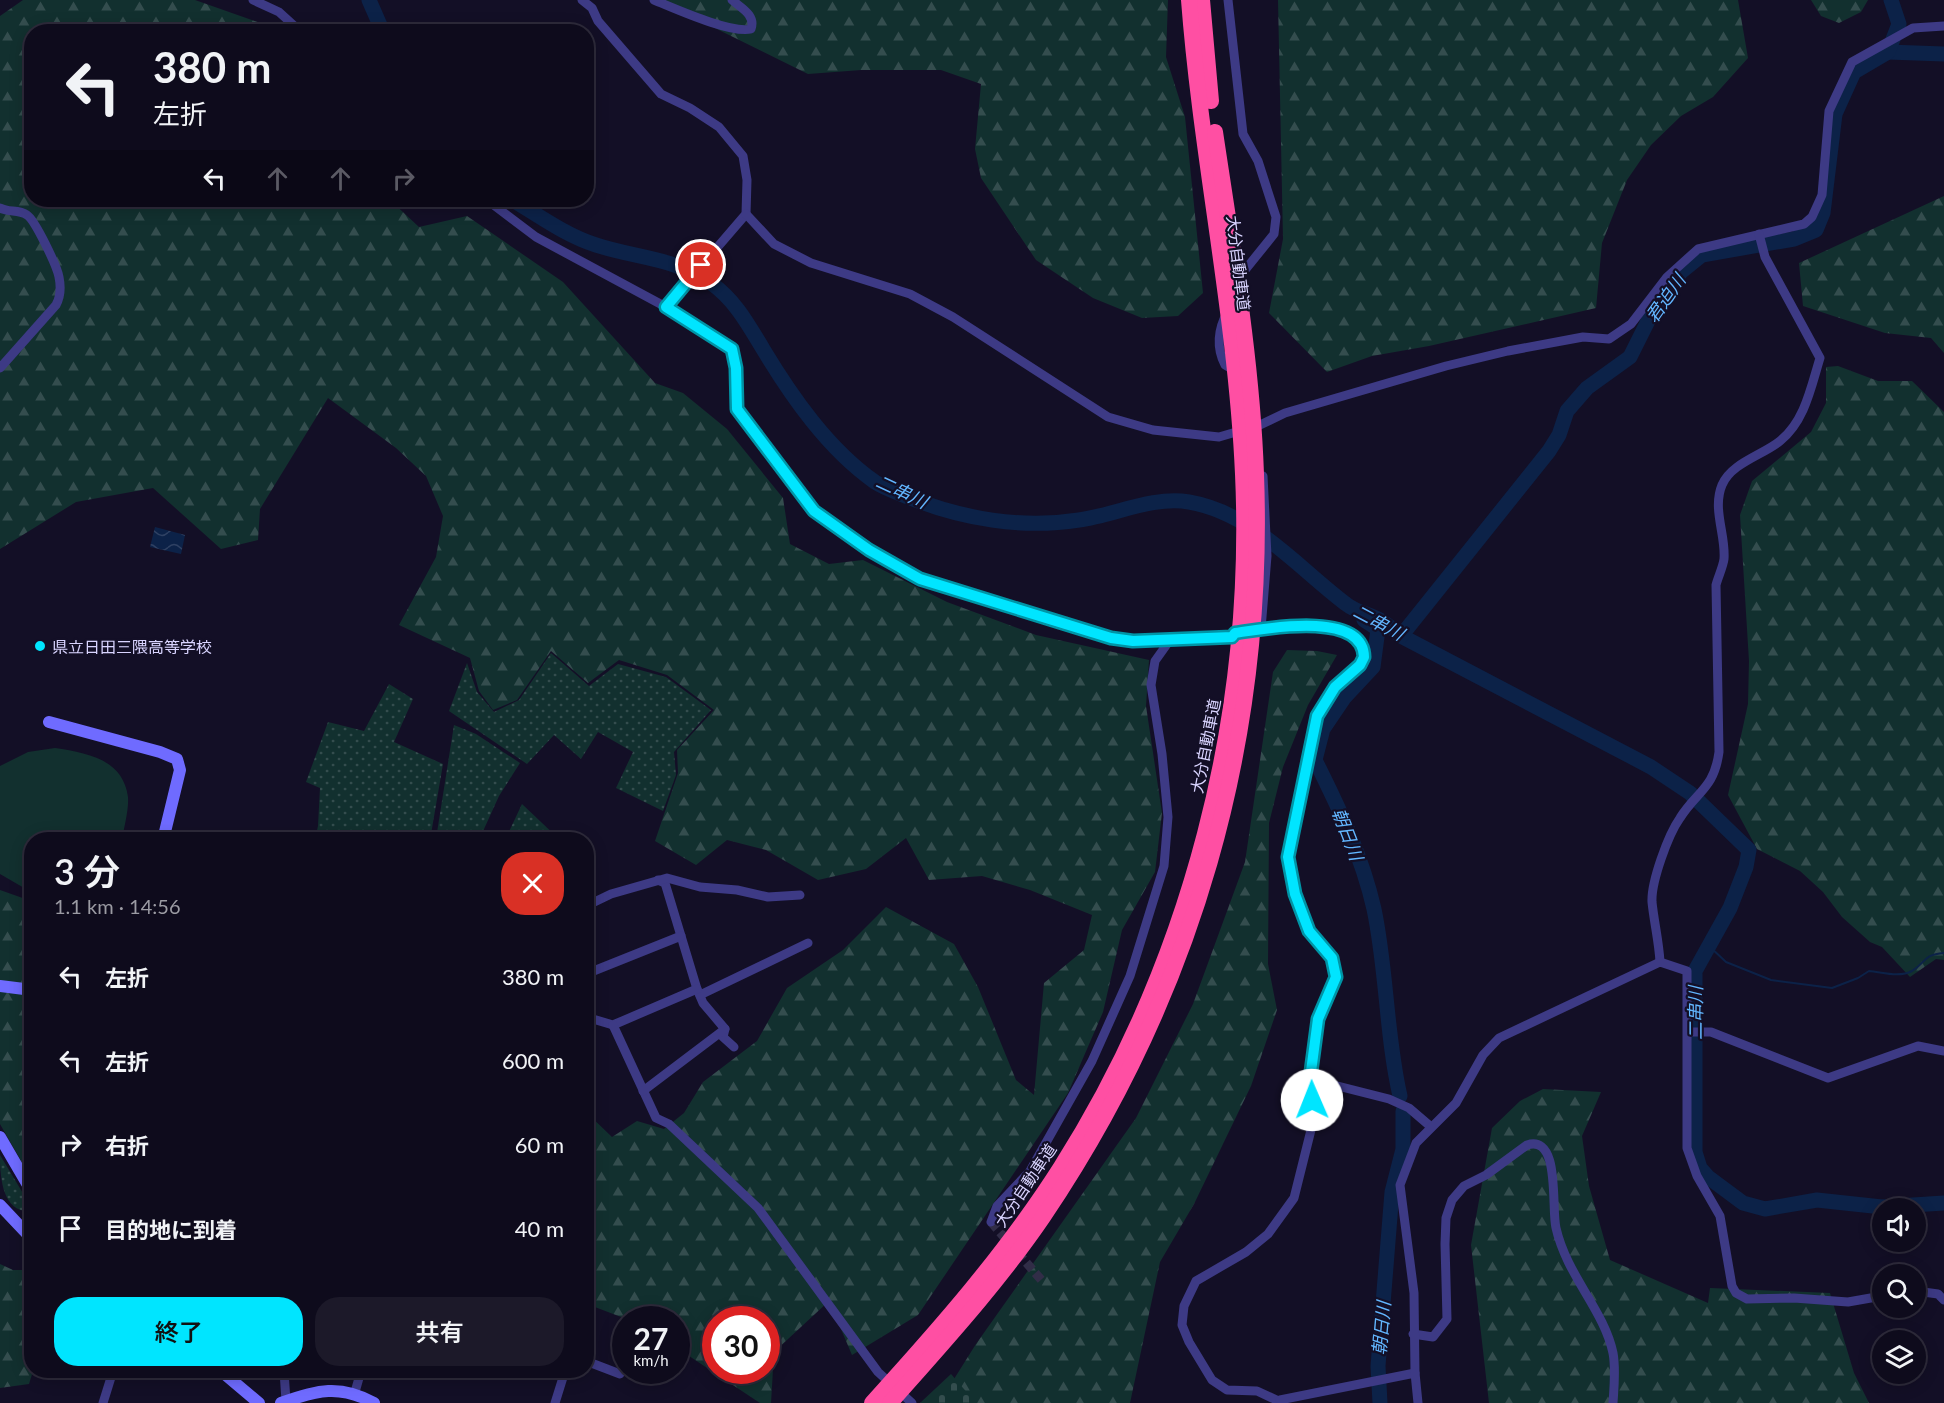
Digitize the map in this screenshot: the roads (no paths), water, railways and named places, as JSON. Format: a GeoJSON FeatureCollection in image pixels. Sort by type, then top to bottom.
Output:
{"type":"FeatureCollection","features":[{"type":"Feature","properties":{"kind":"highway","name":"大分自動車道"},"geometry":{"type":"LineString","coordinates":[[890,1403],[968,1313],[1041,1220],[1097,1131],[1158,1011],[1209,870],[1227,803],[1257,547],[1256,474],[1246,358],[1189,0]]}},
{"type":"Feature","properties":{"kind":"highway","name":"大分自動車道"},"geometry":{"type":"LineString","coordinates":[[1202,0],[1221,211]]}},
{"type":"Feature","properties":{"kind":"highway","name":"大分自動車道"},"geometry":{"type":"LineString","coordinates":[[872,1403],[958,1306],[1018,1228],[1061,1166],[1117,1067],[1145,1007],[1196,866],[1241,685]]}},
{"type":"Feature","properties":{"kind":"street"},"geometry":{"type":"LineString","coordinates":[[253,0],[279,12],[293,24]]}},
{"type":"Feature","properties":{"kind":"street"},"geometry":{"type":"LineString","coordinates":[[582,0],[592,8],[598,21],[661,94],[690,108],[719,128],[743,156],[747,180],[746,214],[666,307]]}},
{"type":"Feature","properties":{"kind":"street"},"geometry":{"type":"LineString","coordinates":[[654,0],[723,25],[745,30],[751,29],[753,23],[750,15],[732,0]]}},
{"type":"Feature","properties":{"kind":"street"},"geometry":{"type":"LineString","coordinates":[[1228,0],[1243,134],[1258,161],[1276,217],[1276,226],[1267,243],[1250,261],[1236,282],[1232,306],[1220,326],[1219,344],[1225,365],[1246,376],[1255,388],[1260,425],[1266,517],[1261,629]]}},
{"type":"Feature","properties":{"kind":"street"},"geometry":{"type":"LineString","coordinates":[[746,214],[774,244],[811,263],[910,294],[952,317],[1108,417],[1153,430],[1219,437],[1260,425],[1285,413],[1446,366],[1582,337],[1610,339],[1631,324],[1667,277],[1698,249],[1794,228],[1804,224],[1812,217],[1822,195],[1829,111],[1852,62],[1913,28],[1944,26]]}},
{"type":"Feature","properties":{"kind":"street"},"geometry":{"type":"LineString","coordinates":[[496,207],[536,237],[666,307],[732,349],[736,368],[737,409],[748,427],[762,439],[814,511],[869,550],[920,579],[1097,634],[1133,641],[1232,637],[1235,633],[1261,629],[1319,624],[1342,631],[1360,643],[1364,651],[1360,665],[1335,687],[1317,716],[1288,857],[1295,894],[1309,931],[1332,958],[1336,977],[1318,1019],[1310,1079],[1313,1122],[1294,1198],[1268,1234],[1246,1252],[1196,1281],[1184,1306],[1182,1325],[1194,1354],[1212,1380],[1227,1390],[1257,1391],[1281,1401],[1415,1374]]}},
{"type":"Feature","properties":{"kind":"street"},"geometry":{"type":"LineString","coordinates":[[0,208],[20,211],[37,225],[59,274],[60,298],[0,368]]}},
{"type":"Feature","properties":{"kind":"street"},"geometry":{"type":"LineString","coordinates":[[1660,962],[1652,899],[1667,846],[1686,810],[1705,790],[1717,768],[1719,752],[1716,585],[1724,559],[1718,507],[1722,485],[1731,473],[1781,440],[1795,424],[1803,412],[1820,358],[1765,257],[1759,234]]}},
{"type":"Feature","properties":{"kind":"street"},"geometry":{"type":"LineString","coordinates":[[991,1222],[997,1206],[1030,1172],[1092,1061],[1130,976],[1164,866],[1168,817],[1162,754],[1151,685],[1155,661],[1170,640]]}},
{"type":"Feature","properties":{"kind":"street"},"geometry":{"type":"LineString","coordinates":[[49,722],[160,752],[177,759],[180,770],[165,832]]}},
{"type":"Feature","properties":{"kind":"street"},"geometry":{"type":"LineString","coordinates":[[594,902],[611,894],[667,878],[700,887],[737,890],[768,897],[800,895]]}},
{"type":"Feature","properties":{"kind":"street"},"geometry":{"type":"LineString","coordinates":[[658,880],[665,883],[703,1003],[724,1029],[723,1037],[734,1047]]}},
{"type":"Feature","properties":{"kind":"street"},"geometry":{"type":"LineString","coordinates":[[594,971],[681,936]]}},
{"type":"Feature","properties":{"kind":"street"},"geometry":{"type":"LineString","coordinates":[[594,1019],[613,1024],[699,992],[808,943]]}},
{"type":"Feature","properties":{"kind":"street"},"geometry":{"type":"LineString","coordinates":[[1418,1403],[1413,1334],[1414,1293],[1400,1185],[1416,1143],[1430,1126],[1456,1103],[1483,1055],[1499,1038],[1660,962],[1688,971],[1689,1160],[1720,1216],[1732,1286],[1736,1293],[1747,1299],[1794,1298],[1848,1302],[1872,1298]]}},
{"type":"Feature","properties":{"kind":"street"},"geometry":{"type":"LineString","coordinates":[[0,986],[24,989]]}},
{"type":"Feature","properties":{"kind":"street"},"geometry":{"type":"LineString","coordinates":[[613,1024],[657,1118],[669,1124],[758,1208],[878,1372],[912,1403]]}},
{"type":"Feature","properties":{"kind":"street"},"geometry":{"type":"LineString","coordinates":[[642,1090],[724,1029]]}},
{"type":"Feature","properties":{"kind":"street"},"geometry":{"type":"LineString","coordinates":[[1689,1032],[1711,1032],[1828,1078],[1918,1046],[1944,1051]]}},
{"type":"Feature","properties":{"kind":"street"},"geometry":{"type":"LineString","coordinates":[[1310,1079],[1389,1099],[1409,1108],[1430,1126]]}},
{"type":"Feature","properties":{"kind":"street"},"geometry":{"type":"LineString","coordinates":[[0,1137],[24,1178]]}},
{"type":"Feature","properties":{"kind":"street"},"geometry":{"type":"LineString","coordinates":[[1413,1334],[1433,1337],[1447,1319],[1446,1218],[1455,1194],[1527,1145],[1538,1144],[1545,1148],[1550,1158],[1555,1224],[1563,1253],[1604,1328],[1613,1353],[1613,1403]]}},
{"type":"Feature","properties":{"kind":"street"},"geometry":{"type":"LineString","coordinates":[[0,1205],[24,1230]]}},
{"type":"Feature","properties":{"kind":"street"},"geometry":{"type":"LineString","coordinates":[[1926,1292],[1938,1294],[1944,1300]]}},
{"type":"Feature","properties":{"kind":"street"},"geometry":{"type":"LineString","coordinates":[[594,1364],[612,1371]]}},
{"type":"Feature","properties":{"kind":"street"},"geometry":{"type":"LineString","coordinates":[[103,1403],[111,1378]]}},
{"type":"Feature","properties":{"kind":"street"},"geometry":{"type":"LineString","coordinates":[[229,1378],[259,1403]]}},
{"type":"Feature","properties":{"kind":"street"},"geometry":{"type":"LineString","coordinates":[[284,1378],[284,1402],[305,1394],[336,1390],[355,1392],[374,1403]]}},
{"type":"Feature","properties":{"kind":"street"},"geometry":{"type":"LineString","coordinates":[[355,1392],[358,1378]]}},
{"type":"Feature","properties":{"kind":"street"},"geometry":{"type":"LineString","coordinates":[[555,1403],[563,1378]]}},
{"type":"Feature","properties":{"kind":"water"},"geometry":{"type":"Polygon","coordinates":[[[155,527],[185,535],[181,554],[150,547],[155,527]]]}},
{"type":"Feature","properties":{"kind":"waterway","name":"二串川"},"geometry":{"type":"LineString","coordinates":[[369,0],[380,24]]}},
{"type":"Feature","properties":{"kind":"waterway","name":"君迫川"},"geometry":{"type":"LineString","coordinates":[[1401,636],[1549,451],[1559,435],[1567,411],[1587,388],[1630,357],[1652,313],[1681,272],[1702,255],[1794,239],[1816,230],[1823,213],[1835,114],[1854,72],[1888,52],[1899,24],[1891,0]]}},
{"type":"Feature","properties":{"kind":"waterway"},"geometry":{"type":"LineString","coordinates":[[1888,52],[1944,54]]}},
{"type":"Feature","properties":{"kind":"waterway","name":"二串川"},"geometry":{"type":"LineString","coordinates":[[524,207],[585,241],[684,268],[720,290],[740,313],[812,421],[842,454],[875,482],[949,511],[1014,522],[1079,520],[1147,504],[1175,501],[1212,508],[1254,529],[1350,607],[1380,620],[1401,636],[1651,767],[1690,793],[1749,850],[1746,867],[1730,908],[1695,971],[1695,1152],[1700,1168],[1708,1177],[1743,1203],[1765,1209],[1817,1200],[1882,1207],[1944,1203]]}},
{"type":"Feature","properties":{"kind":"waterway","name":"朝日川"},"geometry":{"type":"LineString","coordinates":[[1364,620],[1378,629],[1373,667],[1344,698],[1323,729],[1315,760],[1341,814],[1369,889],[1382,956],[1392,1050],[1400,1096]]}},
{"type":"Feature","properties":{"kind":"waterway"},"geometry":{"type":"LineString","coordinates":[[1709,946],[1726,962],[1771,980],[1832,988],[1869,971],[1907,973],[1928,957],[1944,953]]}},
{"type":"Feature","properties":{"kind":"waterway","name":"朝日川"},"geometry":{"type":"LineString","coordinates":[[1380,1403],[1378,1366],[1392,1192],[1403,1149],[1403,1111]]}},
{"type":"Feature","properties":{"kind":"tunnel"},"geometry":{"type":"LineString","coordinates":[[991,1222],[1044,1283]]}},
{"type":"Feature","properties":{"kind":"place","name":"県立日田三隈高等学校"},"geometry":{"type":"Point","coordinates":[40,646]}}]}
